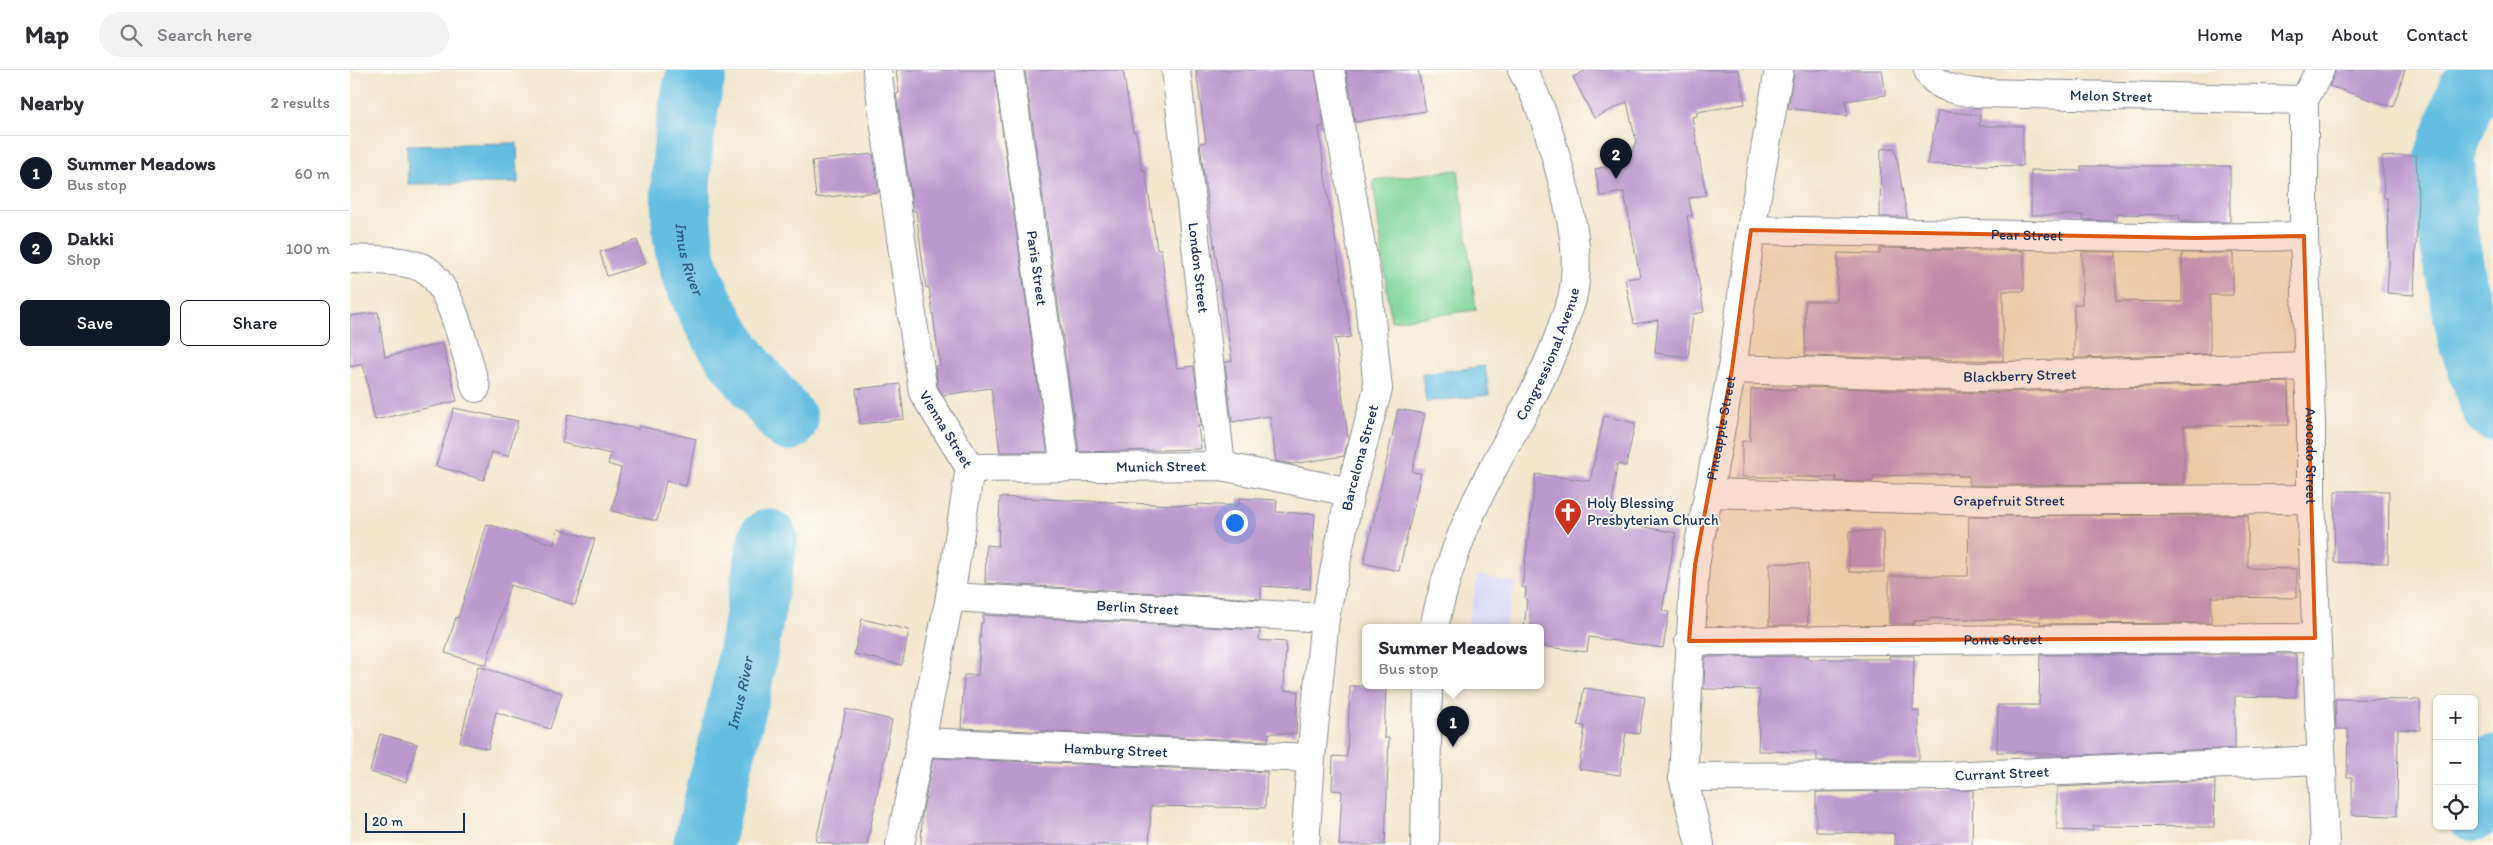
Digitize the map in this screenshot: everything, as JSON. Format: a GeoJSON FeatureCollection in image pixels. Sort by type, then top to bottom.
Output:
{"type":"FeatureCollection","features":[{"type":"Feature","properties":{"kind":"street","name":"Vienna Street"},"geometry":{"type":"LineString","coordinates":[[877,70],[923,392],[970,468],[950,597],[900,845]]}},
{"type":"Feature","properties":{"kind":"street","name":"Paris Street"},"geometry":{"type":"LineString","coordinates":[[1009,70],[1065,467]]}},
{"type":"Feature","properties":{"kind":"street","name":"London Street"},"geometry":{"type":"LineString","coordinates":[[1176,70],[1221,466]]}},
{"type":"Feature","properties":{"kind":"street","name":"Barcelona Street"},"geometry":{"type":"LineString","coordinates":[[1305,845],[1311,758],[1325,618],[1350,492],[1378,389],[1368,280],[1330,70]]}},
{"type":"Feature","properties":{"kind":"street","name":"Congressional Avenue"},"geometry":{"type":"LineString","coordinates":[[1435,624],[1450,564],[1467,521],[1488,476],[1538,389],[1557,343],[1573,295],[1575,249],[1568,200],[1553,145],[1533,89],[1522,70]]}},
{"type":"Feature","properties":{"kind":"street","name":"Pineapple Street"},"geometry":{"type":"LineString","coordinates":[[1700,845],[1683,777],[1689,641],[1695,565],[1732,369],[1751,230],[1779,70]]}},
{"type":"Feature","properties":{"kind":"street","name":"Melon Street"},"geometry":{"type":"LineString","coordinates":[[1928,70],[1930,74],[1951,90],[1976,93],[2304,100]]}},
{"type":"Feature","properties":{"kind":"street","name":"Avocado Street"},"geometry":{"type":"LineString","coordinates":[[2320,70],[2304,100],[2304,236],[2311,423],[2310,499],[2325,845]]}},
{"type":"Feature","properties":{"kind":"street","name":"Pear Street"},"geometry":{"type":"LineString","coordinates":[[1751,230],[2196,238],[2304,236]]}},
{"type":"Feature","properties":{"kind":"street"},"geometry":{"type":"LineString","coordinates":[[351,253],[423,268],[437,278],[459,331],[476,388]]}},
{"type":"Feature","properties":{"kind":"street","name":"Blackberry Street"},"geometry":{"type":"LineString","coordinates":[[1732,369],[1979,378],[2308,366]]}},
{"type":"Feature","properties":{"kind":"street","name":"Munich Street"},"geometry":{"type":"LineString","coordinates":[[970,468],[1221,466],[1350,492]]}},
{"type":"Feature","properties":{"kind":"street","name":"Grapefruit Street"},"geometry":{"type":"LineString","coordinates":[[1708,493],[1982,501],[2310,499]]}},
{"type":"Feature","properties":{"kind":"street","name":"Berlin Street"},"geometry":{"type":"LineString","coordinates":[[950,597],[1325,618]]}},
{"type":"Feature","properties":{"kind":"street","name":"Pome Street"},"geometry":{"type":"LineString","coordinates":[[1689,641],[2316,638]]}},
{"type":"Feature","properties":{"kind":"street"},"geometry":{"type":"LineString","coordinates":[[1425,845],[1428,689]]}},
{"type":"Feature","properties":{"kind":"street","name":"Hamburg Street"},"geometry":{"type":"LineString","coordinates":[[920,742],[1311,758]]}},
{"type":"Feature","properties":{"kind":"street","name":"Currant Street"},"geometry":{"type":"LineString","coordinates":[[1683,777],[1945,776],[2321,760]]}},
{"type":"Feature","properties":{"kind":"highlighted area"},"geometry":{"type":"Polygon","coordinates":[[[1751,230],[2196,238],[2304,236],[2315,638],[1689,641],[1695,565],[1732,369],[1751,230]]]}},
{"type":"Feature","properties":{"kind":"shaded area"},"geometry":{"type":"Polygon","coordinates":[[[1478,575],[1515,583],[1506,624],[1468,624],[1478,575]]]}},
{"type":"Feature","properties":{"kind":"green space"},"geometry":{"type":"Polygon","coordinates":[[[1458,170],[1476,310],[1391,321],[1373,180],[1458,170]]]}},
{"type":"Feature","properties":{"kind":"water"},"geometry":{"type":"Polygon","coordinates":[[[517,143],[518,183],[408,184],[407,145],[517,143]]]}},
{"type":"Feature","properties":{"kind":"water"},"geometry":{"type":"Polygon","coordinates":[[[1485,366],[1489,395],[1426,402],[1422,374],[1485,366]]]}},
{"type":"Feature","properties":{"kind":"building"},"geometry":{"type":"Polygon","coordinates":[[[896,70],[994,70],[1047,452],[1000,452],[991,388],[943,395],[938,387],[935,366],[940,365],[929,287],[926,288],[916,211],[913,211],[896,94],[899,93],[896,70]]]}},
{"type":"Feature","properties":{"kind":"building"},"geometry":{"type":"Polygon","coordinates":[[[1025,70],[1123,70],[1133,132],[1136,132],[1142,170],[1145,170],[1157,249],[1161,249],[1177,368],[1194,366],[1201,426],[1198,426],[1201,449],[1079,452],[1025,70]]]}},
{"type":"Feature","properties":{"kind":"building"},"geometry":{"type":"Polygon","coordinates":[[[1196,70],[1315,70],[1324,126],[1319,127],[1325,177],[1351,337],[1335,339],[1348,438],[1344,456],[1292,464],[1276,461],[1270,416],[1232,422],[1225,362],[1232,361],[1205,185],[1200,143],[1206,142],[1196,70]]]}},
{"type":"Feature","properties":{"kind":"building"},"geometry":{"type":"Polygon","coordinates":[[[1346,70],[1418,70],[1426,111],[1355,122],[1346,70]]]}},
{"type":"Feature","properties":{"kind":"building"},"geometry":{"type":"Polygon","coordinates":[[[1587,70],[1739,70],[1745,104],[1697,112],[1697,116],[1692,117],[1706,195],[1689,198],[1692,216],[1687,216],[1704,312],[1693,314],[1688,357],[1655,353],[1658,320],[1634,324],[1625,279],[1640,277],[1624,192],[1600,196],[1595,169],[1628,162],[1636,142],[1627,102],[1594,118],[1573,77],[1587,70]]]}},
{"type":"Feature","properties":{"kind":"building"},"geometry":{"type":"Polygon","coordinates":[[[1794,70],[1882,70],[1886,95],[1845,101],[1848,116],[1788,108],[1794,70]]]}},
{"type":"Feature","properties":{"kind":"building"},"geometry":{"type":"Polygon","coordinates":[[[2336,70],[2405,70],[2393,107],[2329,86],[2336,70]]]}},
{"type":"Feature","properties":{"kind":"building"},"geometry":{"type":"Polygon","coordinates":[[[1938,111],[1980,115],[1979,126],[2023,126],[2023,166],[1927,164],[1938,111]]]}},
{"type":"Feature","properties":{"kind":"building"},"geometry":{"type":"Polygon","coordinates":[[[1895,148],[1907,217],[1880,217],[1881,149],[1895,148]]]}},
{"type":"Feature","properties":{"kind":"building"},"geometry":{"type":"Polygon","coordinates":[[[873,154],[879,192],[816,198],[812,161],[873,154]]]}},
{"type":"Feature","properties":{"kind":"building"},"geometry":{"type":"Polygon","coordinates":[[[2416,155],[2418,197],[2414,295],[2387,293],[2389,265],[2387,198],[2384,198],[2382,157],[2416,155]]]}},
{"type":"Feature","properties":{"kind":"building"},"geometry":{"type":"Polygon","coordinates":[[[2081,166],[2230,166],[2230,222],[2182,222],[2179,221],[2179,215],[2116,214],[2116,221],[2083,220],[2083,215],[2031,215],[2031,170],[2081,171],[2081,166]]]}},
{"type":"Feature","properties":{"kind":"building"},"geometry":{"type":"Polygon","coordinates":[[[637,240],[645,264],[607,276],[600,252],[637,240]]]}},
{"type":"Feature","properties":{"kind":"building"},"geometry":{"type":"Polygon","coordinates":[[[1880,248],[2024,251],[2024,291],[2003,291],[2003,361],[1805,356],[1805,301],[1837,301],[1838,253],[1880,254],[1880,248]]]}},
{"type":"Feature","properties":{"kind":"building"},"geometry":{"type":"Polygon","coordinates":[[[2082,252],[2116,252],[2116,301],[2182,302],[2182,253],[2233,253],[2233,295],[2210,295],[2210,354],[2074,358],[2074,304],[2082,304],[2082,252]]]}},
{"type":"Feature","properties":{"kind":"building"},"geometry":{"type":"Polygon","coordinates":[[[378,312],[385,357],[443,343],[457,401],[375,420],[363,364],[350,367],[350,316],[378,312]]]}},
{"type":"Feature","properties":{"kind":"building"},"geometry":{"type":"Polygon","coordinates":[[[2288,382],[2289,425],[2184,426],[2184,484],[1969,485],[1969,476],[1958,476],[1958,474],[1873,476],[1873,482],[1836,481],[1836,477],[1742,477],[1742,441],[1750,441],[1751,389],[1796,390],[1796,387],[1980,393],[2288,382]]]}},
{"type":"Feature","properties":{"kind":"building"},"geometry":{"type":"Polygon","coordinates":[[[900,384],[904,419],[860,424],[856,389],[900,384]]]}},
{"type":"Feature","properties":{"kind":"building"},"geometry":{"type":"Polygon","coordinates":[[[454,408],[518,421],[508,456],[492,452],[484,480],[436,466],[454,408]]]}},
{"type":"Feature","properties":{"kind":"building"},"geometry":{"type":"Polygon","coordinates":[[[1398,409],[1425,414],[1412,472],[1421,473],[1399,571],[1364,563],[1398,409]]]}},
{"type":"Feature","properties":{"kind":"building"},"geometry":{"type":"Polygon","coordinates":[[[568,414],[638,429],[639,426],[696,439],[686,486],[666,481],[657,521],[612,511],[621,468],[608,464],[611,454],[562,443],[568,414]]]}},
{"type":"Feature","properties":{"kind":"building"},"geometry":{"type":"Polygon","coordinates":[[[1604,416],[1635,423],[1626,466],[1617,464],[1610,520],[1676,533],[1662,611],[1669,612],[1663,648],[1589,637],[1587,652],[1544,647],[1544,624],[1524,624],[1527,599],[1525,599],[1526,588],[1522,587],[1536,474],[1590,481],[1604,416]]]}},
{"type":"Feature","properties":{"kind":"building"},"geometry":{"type":"Polygon","coordinates":[[[2335,491],[2389,491],[2388,563],[2334,562],[2335,491]]]}},
{"type":"Feature","properties":{"kind":"building"},"geometry":{"type":"Polygon","coordinates":[[[1000,497],[1197,506],[1197,504],[1239,506],[1239,498],[1277,500],[1276,512],[1315,514],[1310,589],[1261,586],[1261,599],[985,583],[986,545],[998,546],[1000,497]]]}},
{"type":"Feature","properties":{"kind":"building"},"geometry":{"type":"Polygon","coordinates":[[[2248,515],[2248,568],[2297,569],[2297,598],[2211,597],[2211,623],[2040,624],[2041,621],[1929,618],[1929,620],[1914,621],[1914,624],[1889,624],[1889,576],[1968,576],[1969,516],[2248,515]]]}},
{"type":"Feature","properties":{"kind":"building"},"geometry":{"type":"Polygon","coordinates":[[[487,524],[554,544],[558,529],[595,539],[575,605],[510,585],[486,665],[445,653],[456,617],[458,618],[487,524]]]}},
{"type":"Feature","properties":{"kind":"building"},"geometry":{"type":"Polygon","coordinates":[[[1849,531],[1884,531],[1884,572],[1849,572],[1849,531]]]}},
{"type":"Feature","properties":{"kind":"building"},"geometry":{"type":"Polygon","coordinates":[[[1770,563],[1808,564],[1808,625],[1769,625],[1770,563]]]}},
{"type":"Feature","properties":{"kind":"building"},"geometry":{"type":"Polygon","coordinates":[[[983,615],[1260,630],[1259,640],[1286,642],[1284,690],[1298,691],[1296,734],[1269,733],[1268,741],[961,728],[964,675],[978,675],[983,615]]]}},
{"type":"Feature","properties":{"kind":"building"},"geometry":{"type":"Polygon","coordinates":[[[862,619],[909,630],[902,665],[854,654],[862,619]]]}},
{"type":"Feature","properties":{"kind":"building"},"geometry":{"type":"Polygon","coordinates":[[[2296,654],[2296,697],[2235,696],[2235,748],[2058,756],[2058,754],[2038,754],[2038,752],[1997,752],[1998,705],[2039,705],[2040,655],[2296,654]]]}},
{"type":"Feature","properties":{"kind":"building"},"geometry":{"type":"Polygon","coordinates":[[[1808,656],[1808,659],[1889,659],[1889,656],[1914,656],[1913,711],[1919,711],[1919,760],[1817,761],[1817,752],[1758,751],[1760,690],[1704,689],[1705,657],[1808,656]]]}},
{"type":"Feature","properties":{"kind":"building"},"geometry":{"type":"Polygon","coordinates":[[[478,666],[562,693],[550,729],[496,712],[488,749],[460,742],[478,666]]]}},
{"type":"Feature","properties":{"kind":"building"},"geometry":{"type":"Polygon","coordinates":[[[1350,686],[1362,686],[1362,689],[1386,689],[1384,738],[1389,738],[1385,845],[1339,845],[1342,791],[1332,790],[1333,756],[1347,757],[1350,686]]]}},
{"type":"Feature","properties":{"kind":"building"},"geometry":{"type":"Polygon","coordinates":[[[1584,688],[1645,697],[1639,734],[1626,732],[1620,775],[1579,769],[1585,726],[1578,725],[1584,688]]]}},
{"type":"Feature","properties":{"kind":"building"},"geometry":{"type":"Polygon","coordinates":[[[2335,699],[2420,700],[2420,730],[2398,729],[2397,816],[2352,815],[2352,777],[2347,777],[2348,729],[2336,729],[2335,699]]]}},
{"type":"Feature","properties":{"kind":"building"},"geometry":{"type":"Polygon","coordinates":[[[846,709],[892,720],[867,845],[838,845],[816,841],[846,709]]]}},
{"type":"Feature","properties":{"kind":"building"},"geometry":{"type":"Polygon","coordinates":[[[380,734],[417,744],[406,782],[370,772],[380,734]]]}},
{"type":"Feature","properties":{"kind":"building"},"geometry":{"type":"Polygon","coordinates":[[[933,758],[1267,772],[1265,808],[1151,806],[1149,845],[921,845],[922,817],[933,758]]]}},
{"type":"Feature","properties":{"kind":"building"},"geometry":{"type":"Polygon","coordinates":[[[2215,780],[2214,827],[2093,826],[2093,831],[2057,830],[2057,787],[2215,780]]]}},
{"type":"Feature","properties":{"kind":"building"},"geometry":{"type":"Polygon","coordinates":[[[1973,790],[1972,845],[1894,845],[1894,833],[1816,832],[1816,792],[1973,790]]]}},
{"type":"Feature","properties":{"kind":"waterway","name":"Imus River"},"geometry":{"type":"LineString","coordinates":[[697,70],[688,111],[682,154],[681,218],[687,261],[700,294],[731,350],[788,421]]}},
{"type":"Feature","properties":{"kind":"waterway"},"geometry":{"type":"LineString","coordinates":[[2493,83],[2467,91],[2445,156],[2448,233],[2468,341],[2493,411]]}},
{"type":"Feature","properties":{"kind":"waterway","name":"Imus River"},"geometry":{"type":"LineString","coordinates":[[703,845],[742,686],[768,539]]}},
{"type":"Feature","properties":{"kind":"waterway"},"geometry":{"type":"LineString","coordinates":[[2478,792],[2482,772],[2493,765]]}},
{"type":"Feature","properties":{"kind":"place","name":"Dakki"},"geometry":{"type":"Point","coordinates":[1616,179]}},
{"type":"Feature","properties":{"kind":"place","name":"Holy Blessing Presbyterian Church"},"geometry":{"type":"Point","coordinates":[1568,536]}},
{"type":"Feature","properties":{"kind":"place","name":"Summer Meadows"},"geometry":{"type":"Point","coordinates":[1453,747]}}]}
